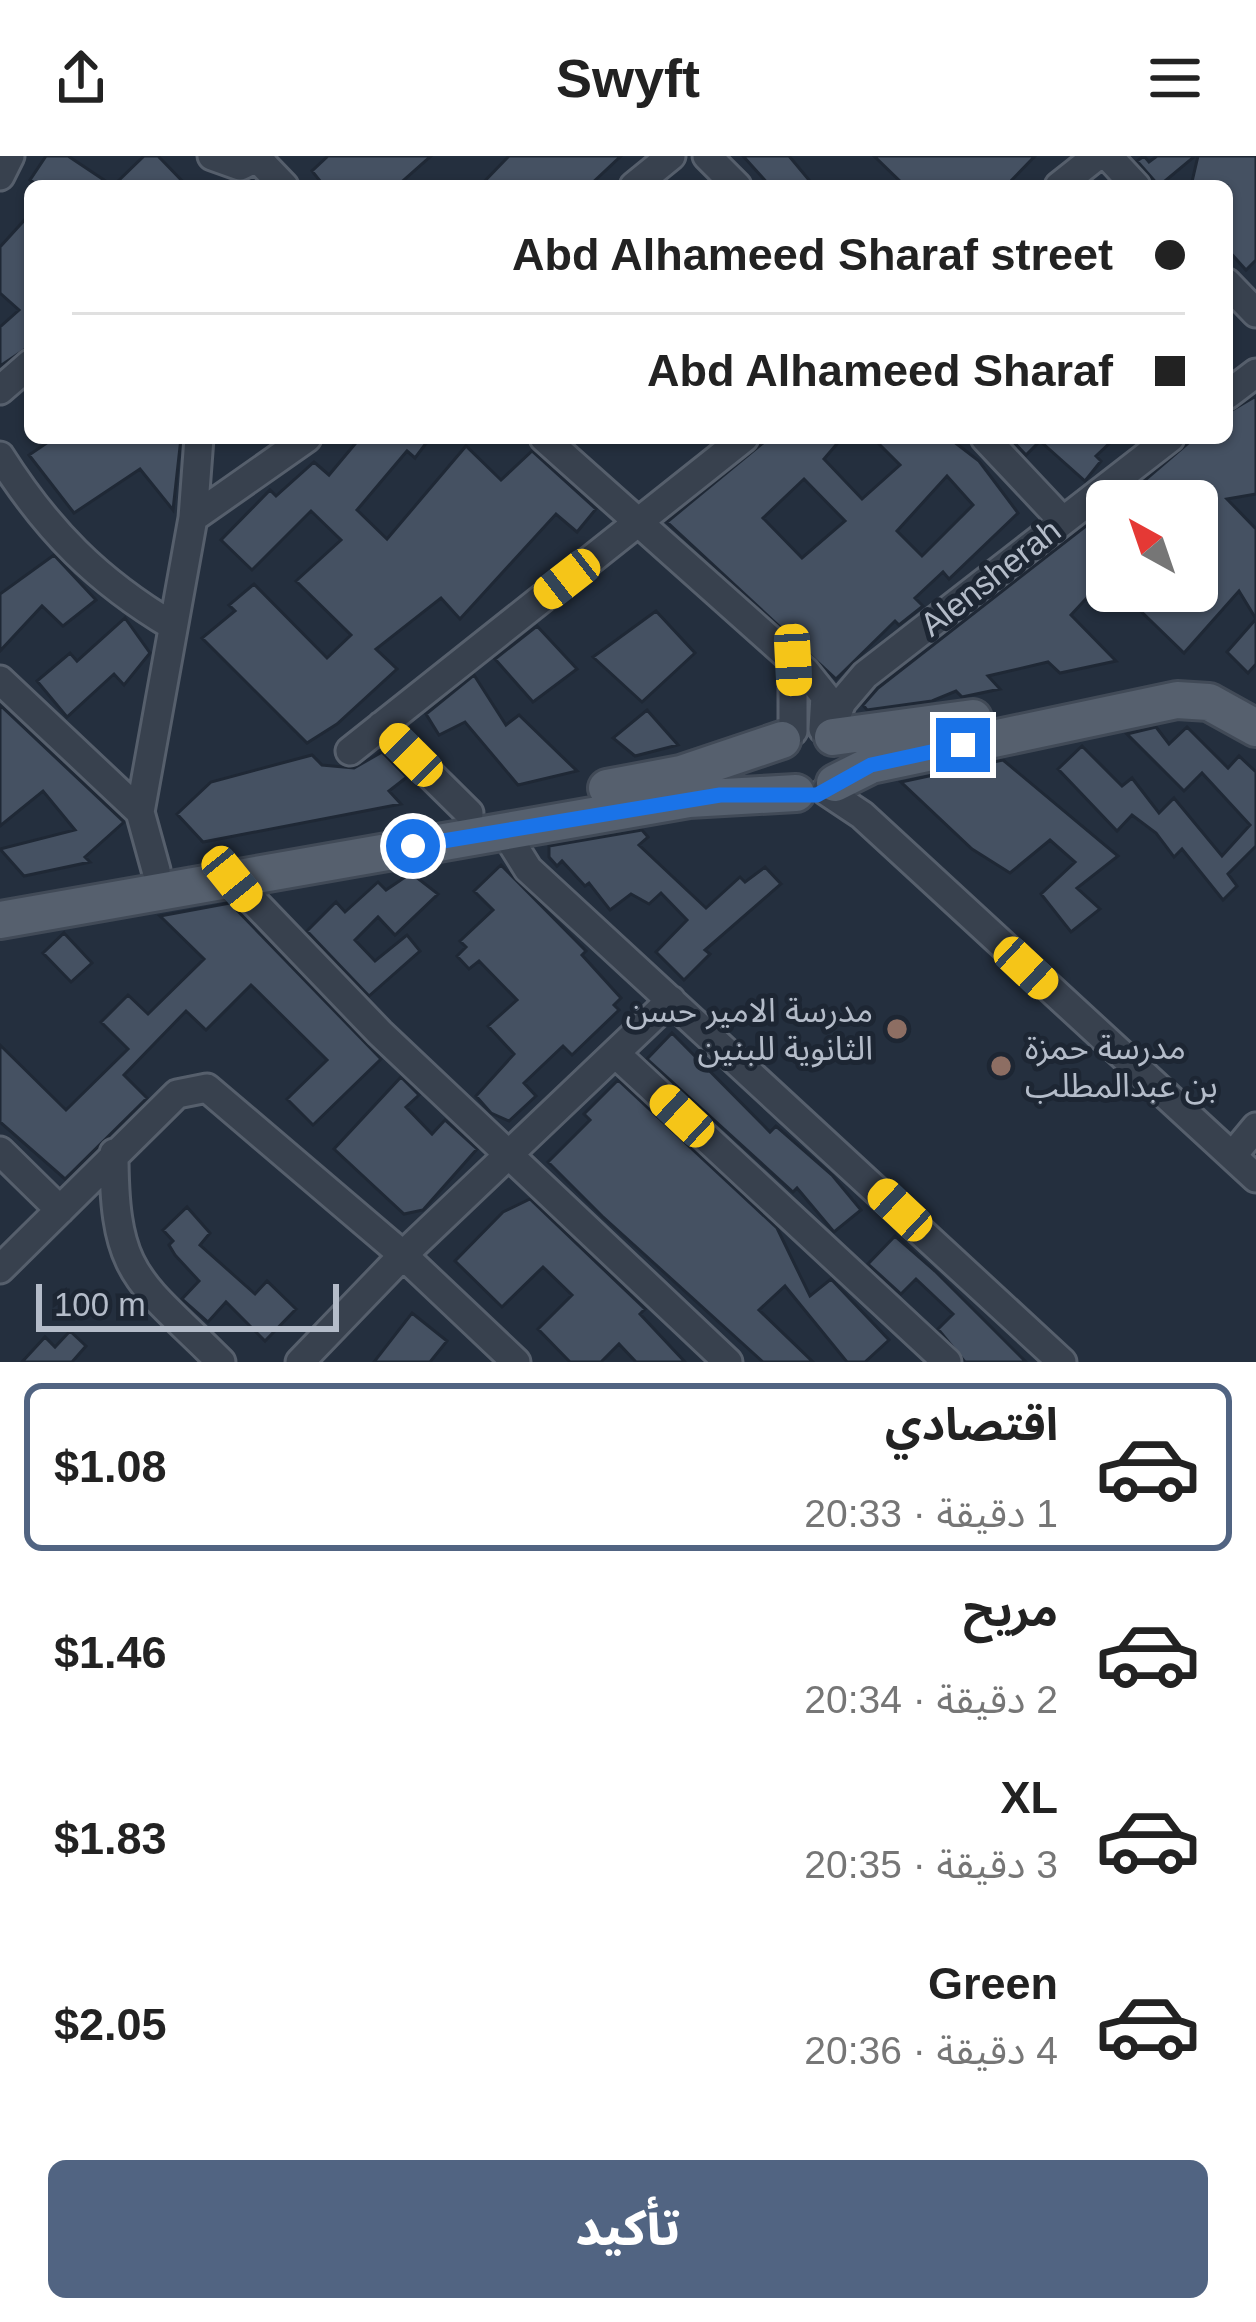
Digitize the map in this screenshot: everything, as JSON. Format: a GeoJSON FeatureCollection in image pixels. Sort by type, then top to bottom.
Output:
{"type":"FeatureCollection","features":[{"type":"Feature","properties":{"kind":"main road"},"geometry":{"type":"LineString","coordinates":[[0,920],[156,871],[681,774],[812,734],[903,731],[1187,680],[1225,690],[1256,707]]}},
{"type":"Feature","properties":{"kind":"main road"},"geometry":{"type":"LineString","coordinates":[[0,897],[76,896],[232,879],[704,797],[819,789],[871,765],[1147,704],[1209,703],[1256,728]]}},
{"type":"Feature","properties":{"kind":"main road"},"geometry":{"type":"LineString","coordinates":[[812,734],[776,770],[819,789]]}},
{"type":"Feature","properties":{"kind":"main road"},"geometry":{"type":"LineString","coordinates":[[812,734],[842,754],[819,789]]}},
{"type":"Feature","properties":{"kind":"street"},"geometry":{"type":"LineString","coordinates":[[0,176],[10,156]]}},
{"type":"Feature","properties":{"kind":"street"},"geometry":{"type":"LineString","coordinates":[[211,156],[246,167]]}},
{"type":"Feature","properties":{"kind":"street"},"geometry":{"type":"LineString","coordinates":[[641,180],[671,156]]}},
{"type":"Feature","properties":{"kind":"street"},"geometry":{"type":"LineString","coordinates":[[706,156],[731,180]]}},
{"type":"Feature","properties":{"kind":"street"},"geometry":{"type":"LineString","coordinates":[[1067,180],[1097,156]]}},
{"type":"Feature","properties":{"kind":"street"},"geometry":{"type":"LineString","coordinates":[[1108,156],[1130,180]]}},
{"type":"Feature","properties":{"kind":"street"},"geometry":{"type":"LineString","coordinates":[[1233,289],[1256,314]]}},
{"type":"Feature","properties":{"kind":"street"},"geometry":{"type":"LineString","coordinates":[[0,390],[24,369]]}},
{"type":"Feature","properties":{"kind":"street"},"geometry":{"type":"LineString","coordinates":[[156,871],[140,812],[194,518],[199,444]]}},
{"type":"Feature","properties":{"kind":"street"},"geometry":{"type":"LineString","coordinates":[[194,518],[299,444]]}},
{"type":"Feature","properties":{"kind":"street"},"geometry":{"type":"LineString","coordinates":[[551,444],[642,520],[793,660],[812,734]]}},
{"type":"Feature","properties":{"kind":"street"},"geometry":{"type":"LineString","coordinates":[[350,752],[737,444]]}},
{"type":"Feature","properties":{"kind":"street"},"geometry":{"type":"LineString","coordinates":[[991,444],[1062,520]]}},
{"type":"Feature","properties":{"kind":"street","name":"Alensherah"},"geometry":{"type":"LineString","coordinates":[[812,734],[866,675],[1162,444]]}},
{"type":"Feature","properties":{"kind":"street"},"geometry":{"type":"LineString","coordinates":[[0,456],[68,551],[102,581],[173,626]]}},
{"type":"Feature","properties":{"kind":"street"},"geometry":{"type":"LineString","coordinates":[[0,680],[140,812]]}},
{"type":"Feature","properties":{"kind":"street"},"geometry":{"type":"LineString","coordinates":[[381,726],[470,813]]}},
{"type":"Feature","properties":{"kind":"street"},"geometry":{"type":"LineString","coordinates":[[819,789],[862,815],[1256,1178]]}},
{"type":"Feature","properties":{"kind":"street"},"geometry":{"type":"LineString","coordinates":[[503,829],[527,869],[1062,1362]]}},
{"type":"Feature","properties":{"kind":"street"},"geometry":{"type":"LineString","coordinates":[[232,879],[380,1033],[728,1362]]}},
{"type":"Feature","properties":{"kind":"street"},"geometry":{"type":"LineString","coordinates":[[300,1362],[403,1255],[671,1000]]}},
{"type":"Feature","properties":{"kind":"street"},"geometry":{"type":"LineString","coordinates":[[616,1054],[947,1362]]}},
{"type":"Feature","properties":{"kind":"street"},"geometry":{"type":"LineString","coordinates":[[0,1269],[177,1094],[207,1088],[403,1255],[516,1362]]}},
{"type":"Feature","properties":{"kind":"street"},"geometry":{"type":"LineString","coordinates":[[1232,1156],[1256,1127]]}},
{"type":"Feature","properties":{"kind":"street"},"geometry":{"type":"LineString","coordinates":[[0,1151],[60,1210]]}},
{"type":"Feature","properties":{"kind":"street"},"geometry":{"type":"LineString","coordinates":[[114,1153],[115,1224],[127,1261],[136,1277],[221,1362]]}},
{"type":"Feature","properties":{"kind":"building"},"geometry":{"type":"Polygon","coordinates":[[[46,156],[68,156],[104,180],[30,180],[46,156]]]}},
{"type":"Feature","properties":{"kind":"building"},"geometry":{"type":"Polygon","coordinates":[[[144,156],[158,156],[181,180],[119,180],[144,156]]]}},
{"type":"Feature","properties":{"kind":"building"},"geometry":{"type":"Polygon","coordinates":[[[328,156],[431,156],[404,180],[319,180],[312,171],[328,156]]]}},
{"type":"Feature","properties":{"kind":"building"},"geometry":{"type":"Polygon","coordinates":[[[509,156],[621,156],[595,180],[486,180],[509,156]]]}},
{"type":"Feature","properties":{"kind":"building"},"geometry":{"type":"Polygon","coordinates":[[[743,156],[789,156],[809,180],[765,180],[743,156]]]}},
{"type":"Feature","properties":{"kind":"building"},"geometry":{"type":"Polygon","coordinates":[[[874,156],[1035,156],[1012,180],[899,180],[874,156]]]}},
{"type":"Feature","properties":{"kind":"building"},"geometry":{"type":"Polygon","coordinates":[[[1144,156],[1149,162],[1157,156],[1195,156],[1166,180],[1154,180],[1137,161],[1144,156]]]}},
{"type":"Feature","properties":{"kind":"building"},"geometry":{"type":"Polygon","coordinates":[[[1198,156],[1256,156],[1256,260],[1246,270],[1233,256],[1233,180],[1192,180],[1198,156]]]}},
{"type":"Feature","properties":{"kind":"building"},"geometry":{"type":"Polygon","coordinates":[[[24,221],[24,350],[0,366],[0,327],[19,310],[0,293],[0,247],[24,221]]]}},
{"type":"Feature","properties":{"kind":"building"},"geometry":{"type":"Polygon","coordinates":[[[1256,396],[1256,494],[1227,499],[1256,529],[1256,619],[1239,591],[1184,653],[1142,612],[1218,612],[1218,480],[1145,480],[1187,444],[1233,444],[1233,409],[1256,396]]]}},
{"type":"Feature","properties":{"kind":"building"},"geometry":{"type":"Polygon","coordinates":[[[45,444],[180,444],[173,510],[140,469],[74,513],[29,455],[45,444]]]}},
{"type":"Feature","properties":{"kind":"building"},"geometry":{"type":"Polygon","coordinates":[[[355,444],[426,444],[415,458],[407,451],[357,510],[387,539],[466,446],[501,480],[532,451],[596,509],[577,532],[556,514],[460,619],[441,598],[376,649],[397,669],[337,724],[307,743],[202,638],[235,611],[229,605],[254,584],[327,658],[351,635],[296,581],[341,540],[311,511],[252,570],[221,540],[270,490],[276,496],[314,462],[329,475],[355,444]]]}},
{"type":"Feature","properties":{"kind":"building"},"geometry":{"type":"Polygon","coordinates":[[[762,444],[837,444],[824,459],[862,499],[900,465],[879,444],[957,444],[979,461],[1018,513],[949,579],[943,572],[915,598],[923,606],[899,625],[895,621],[836,679],[667,522],[762,444]],[[947,476],[897,531],[922,556],[973,505],[947,476]],[[804,479],[763,518],[802,558],[845,521],[804,479]]]}},
{"type":"Feature","properties":{"kind":"building"},"geometry":{"type":"Polygon","coordinates":[[[1016,444],[1037,444],[1026,455],[1016,444]]]}},
{"type":"Feature","properties":{"kind":"building"},"geometry":{"type":"Polygon","coordinates":[[[1043,444],[1109,444],[1096,456],[1101,461],[1085,481],[1043,444]]]}},
{"type":"Feature","properties":{"kind":"building"},"geometry":{"type":"Polygon","coordinates":[[[1086,526],[1086,599],[1071,615],[1116,661],[1060,673],[1048,662],[988,676],[1000,689],[962,697],[956,691],[932,701],[867,710],[863,705],[878,688],[1086,526]]]}},
{"type":"Feature","properties":{"kind":"building"},"geometry":{"type":"Polygon","coordinates":[[[54,555],[96,600],[63,626],[42,606],[0,651],[0,594],[54,555]]]}},
{"type":"Feature","properties":{"kind":"building"},"geometry":{"type":"Polygon","coordinates":[[[656,611],[695,653],[642,702],[593,657],[656,611]]]}},
{"type":"Feature","properties":{"kind":"building"},"geometry":{"type":"Polygon","coordinates":[[[125,618],[150,653],[124,685],[114,674],[67,717],[37,681],[70,653],[77,661],[125,618]]]}},
{"type":"Feature","properties":{"kind":"building"},"geometry":{"type":"Polygon","coordinates":[[[1256,619],[1256,664],[1248,673],[1227,652],[1256,619]]]}},
{"type":"Feature","properties":{"kind":"building"},"geometry":{"type":"Polygon","coordinates":[[[537,626],[577,669],[533,702],[495,659],[537,626]]]}},
{"type":"Feature","properties":{"kind":"building"},"geometry":{"type":"Polygon","coordinates":[[[474,675],[506,725],[519,715],[577,771],[518,785],[465,722],[439,735],[426,714],[474,675]]]}},
{"type":"Feature","properties":{"kind":"building"},"geometry":{"type":"Polygon","coordinates":[[[0,705],[124,822],[85,857],[90,862],[24,876],[0,849],[75,830],[43,791],[0,826],[0,705]]]}},
{"type":"Feature","properties":{"kind":"building"},"geometry":{"type":"Polygon","coordinates":[[[647,710],[678,745],[635,756],[613,738],[647,710]]]}},
{"type":"Feature","properties":{"kind":"building"},"geometry":{"type":"Polygon","coordinates":[[[1156,727],[1169,744],[1187,727],[1228,768],[1239,756],[1256,772],[1256,846],[1228,874],[1237,886],[1223,900],[1182,849],[1174,857],[1156,833],[1132,815],[1117,831],[1058,769],[1082,746],[1122,786],[1132,778],[1159,813],[1174,798],[1222,856],[1250,825],[1202,773],[1184,791],[1127,734],[1156,727]]]}},
{"type":"Feature","properties":{"kind":"building"},"geometry":{"type":"Polygon","coordinates":[[[382,752],[407,777],[389,791],[401,804],[203,842],[177,814],[211,782],[312,755],[322,765],[354,768],[382,752]]]}},
{"type":"Feature","properties":{"kind":"building"},"geometry":{"type":"Polygon","coordinates":[[[1003,760],[1118,856],[1077,888],[1100,909],[1071,932],[1041,894],[1075,862],[1050,840],[1010,873],[972,849],[901,782],[1003,760]]]}},
{"type":"Feature","properties":{"kind":"building"},"geometry":{"type":"Polygon","coordinates":[[[642,830],[648,837],[639,845],[706,908],[740,877],[745,882],[765,867],[781,884],[705,950],[710,954],[684,980],[656,952],[687,920],[661,893],[649,904],[631,894],[610,910],[589,883],[585,886],[562,861],[557,866],[549,857],[549,846],[642,830]]]}},
{"type":"Feature","properties":{"kind":"building"},"geometry":{"type":"Polygon","coordinates":[[[501,865],[586,951],[582,955],[621,998],[614,1005],[619,1010],[572,1055],[563,1046],[524,1083],[536,1096],[509,1121],[491,1113],[476,1096],[514,1054],[488,1026],[517,1000],[479,961],[469,969],[457,956],[466,947],[460,941],[493,910],[474,891],[501,865]]]}},
{"type":"Feature","properties":{"kind":"building"},"geometry":{"type":"Polygon","coordinates":[[[411,873],[438,894],[395,935],[378,917],[355,940],[375,961],[407,935],[420,951],[369,996],[307,931],[336,902],[345,912],[378,882],[386,890],[411,873]]]}},
{"type":"Feature","properties":{"kind":"building"},"geometry":{"type":"Polygon","coordinates":[[[230,903],[381,1059],[313,1125],[287,1099],[327,1060],[251,985],[206,1030],[186,1011],[124,1075],[147,1098],[65,1179],[0,1122],[0,1045],[66,1110],[128,1049],[101,1022],[128,995],[148,1014],[204,959],[160,916],[230,903]]]}},
{"type":"Feature","properties":{"kind":"building"},"geometry":{"type":"Polygon","coordinates":[[[64,933],[92,963],[71,982],[43,953],[64,933]]]}},
{"type":"Feature","properties":{"kind":"building"},"geometry":{"type":"Polygon","coordinates":[[[672,1033],[770,1132],[776,1126],[832,1175],[861,1210],[834,1232],[797,1188],[793,1192],[647,1059],[672,1033]]]}},
{"type":"Feature","properties":{"kind":"building"},"geometry":{"type":"Polygon","coordinates":[[[401,1077],[419,1095],[406,1107],[432,1134],[445,1120],[477,1149],[423,1210],[404,1214],[334,1149],[401,1077]]]}},
{"type":"Feature","properties":{"kind":"building"},"geometry":{"type":"Polygon","coordinates":[[[618,1080],[777,1228],[810,1296],[831,1279],[889,1340],[865,1362],[847,1362],[785,1286],[759,1310],[813,1362],[763,1362],[602,1216],[548,1162],[590,1120],[584,1114],[618,1080]]]}},
{"type":"Feature","properties":{"kind":"building"},"geometry":{"type":"Polygon","coordinates":[[[530,1199],[645,1309],[640,1314],[685,1362],[636,1362],[619,1344],[601,1362],[570,1362],[538,1329],[572,1295],[543,1267],[502,1307],[455,1261],[503,1212],[530,1199]]]}},
{"type":"Feature","properties":{"kind":"building"},"geometry":{"type":"Polygon","coordinates":[[[187,1207],[210,1233],[200,1245],[255,1294],[267,1281],[296,1309],[265,1341],[226,1302],[208,1322],[182,1299],[199,1281],[175,1255],[169,1245],[173,1241],[163,1230],[187,1207]]]}},
{"type":"Feature","properties":{"kind":"building"},"geometry":{"type":"Polygon","coordinates":[[[895,1236],[1026,1362],[965,1362],[938,1329],[953,1314],[916,1279],[901,1294],[868,1264],[895,1236]]]}},
{"type":"Feature","properties":{"kind":"building"},"geometry":{"type":"Polygon","coordinates":[[[412,1313],[447,1341],[430,1362],[374,1362],[412,1313]]]}},
{"type":"Feature","properties":{"kind":"building"},"geometry":{"type":"Polygon","coordinates":[[[70,1331],[86,1346],[72,1362],[22,1362],[45,1337],[55,1347],[70,1331]]]}},
{"type":"Feature","properties":{"kind":"place","name":"مدرسة الامير حسن الثانوية للبنين"},"geometry":{"type":"Point","coordinates":[897,1029]}},
{"type":"Feature","properties":{"kind":"place","name":"مدرسة حمزة بن عبدالمطلب"},"geometry":{"type":"Point","coordinates":[1001,1066]}},
{"type":"Feature","properties":{"kind":"route"},"geometry":{"type":"LineString","coordinates":[[413,846],[720,795],[817,795],[871,765],[963,745]]}}]}
